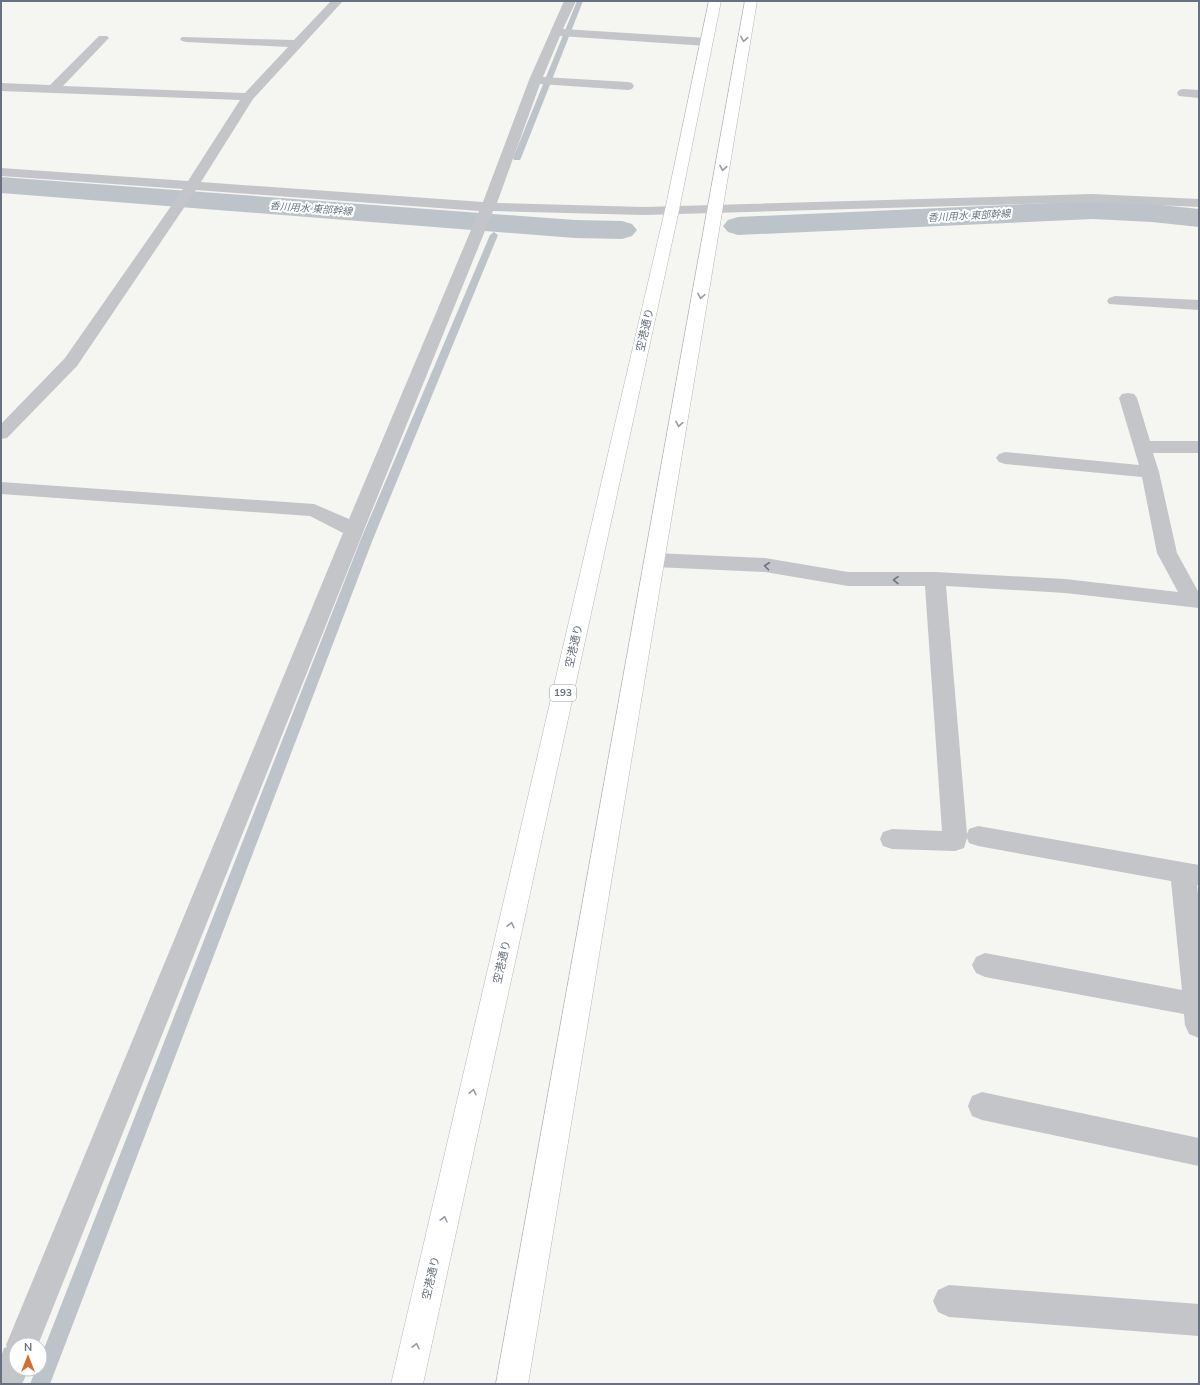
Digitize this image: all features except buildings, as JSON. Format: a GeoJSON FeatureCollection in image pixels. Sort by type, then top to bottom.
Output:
{"type":"FeatureCollection","features":[{"type":"Feature","properties":{"kind":"highway","name":"空港通り"},"geometry":{"type":"LineString","coordinates":[[407,1384],[672,210],[715,1]]}},
{"type":"Feature","properties":{"kind":"highway"},"geometry":{"type":"LineString","coordinates":[[512,1384],[751,1]]}},
{"type":"Feature","properties":{"kind":"street"},"geometry":{"type":"LineString","coordinates":[[323,1],[337,2]]}},
{"type":"Feature","properties":{"kind":"street"},"geometry":{"type":"LineString","coordinates":[[25,1337],[354,530],[488,207],[556,32],[570,1]]}},
{"type":"Feature","properties":{"kind":"street"},"geometry":{"type":"LineString","coordinates":[[1,434],[71,362],[192,186],[248,97],[337,2]]}},
{"type":"Feature","properties":{"kind":"street"},"geometry":{"type":"LineString","coordinates":[[556,32],[707,42]]}},
{"type":"Feature","properties":{"kind":"street"},"geometry":{"type":"LineString","coordinates":[[53,89],[103,38]]}},
{"type":"Feature","properties":{"kind":"street"},"geometry":{"type":"LineString","coordinates":[[186,39],[297,44]]}},
{"type":"Feature","properties":{"kind":"street"},"geometry":{"type":"LineString","coordinates":[[537,80],[628,86]]}},
{"type":"Feature","properties":{"kind":"street"},"geometry":{"type":"LineString","coordinates":[[1,87],[248,97]]}},
{"type":"Feature","properties":{"kind":"street"},"geometry":{"type":"LineString","coordinates":[[1183,93],[1199,94]]}},
{"type":"Feature","properties":{"kind":"street"},"geometry":{"type":"LineString","coordinates":[[1,172],[488,207],[672,210],[908,204],[1038,198],[1115,198],[1199,203]]}},
{"type":"Feature","properties":{"kind":"street"},"geometry":{"type":"LineString","coordinates":[[1115,301],[1199,305]]}},
{"type":"Feature","properties":{"kind":"street"},"geometry":{"type":"LineString","coordinates":[[1128,398],[1150,472],[1167,553],[1196,601]]}},
{"type":"Feature","properties":{"kind":"street"},"geometry":{"type":"LineString","coordinates":[[1143,447],[1199,447]]}},
{"type":"Feature","properties":{"kind":"street"},"geometry":{"type":"LineString","coordinates":[[1005,458],[1150,472]]}},
{"type":"Feature","properties":{"kind":"street"},"geometry":{"type":"LineString","coordinates":[[1,488],[314,510],[354,530]]}},
{"type":"Feature","properties":{"kind":"street"},"geometry":{"type":"LineString","coordinates":[[655,560],[765,565],[848,579],[935,579],[1065,586],[1196,601]]}},
{"type":"Feature","properties":{"kind":"street"},"geometry":{"type":"LineString","coordinates":[[892,839],[955,841],[935,579]]}},
{"type":"Feature","properties":{"kind":"street"},"geometry":{"type":"LineString","coordinates":[[978,836],[1191,874],[1198,1012],[985,965]]}},
{"type":"Feature","properties":{"kind":"street"},"geometry":{"type":"LineString","coordinates":[[982,1106],[1199,1152]]}},
{"type":"Feature","properties":{"kind":"street"},"geometry":{"type":"LineString","coordinates":[[949,1301],[1199,1320]]}},
{"type":"Feature","properties":{"kind":"waterway"},"geometry":{"type":"LineString","coordinates":[[517,158],[580,1]]}},
{"type":"Feature","properties":{"kind":"waterway","name":"香川用水 東部幹線"},"geometry":{"type":"LineString","coordinates":[[1,185],[575,229],[622,230]]}},
{"type":"Feature","properties":{"kind":"waterway","name":"香川用水 東部幹線"},"geometry":{"type":"LineString","coordinates":[[738,226],[1093,210],[1152,213],[1199,218]]}},
{"type":"Feature","properties":{"kind":"waterway"},"geometry":{"type":"LineString","coordinates":[[40,1384],[367,539],[494,235]]}}]}
